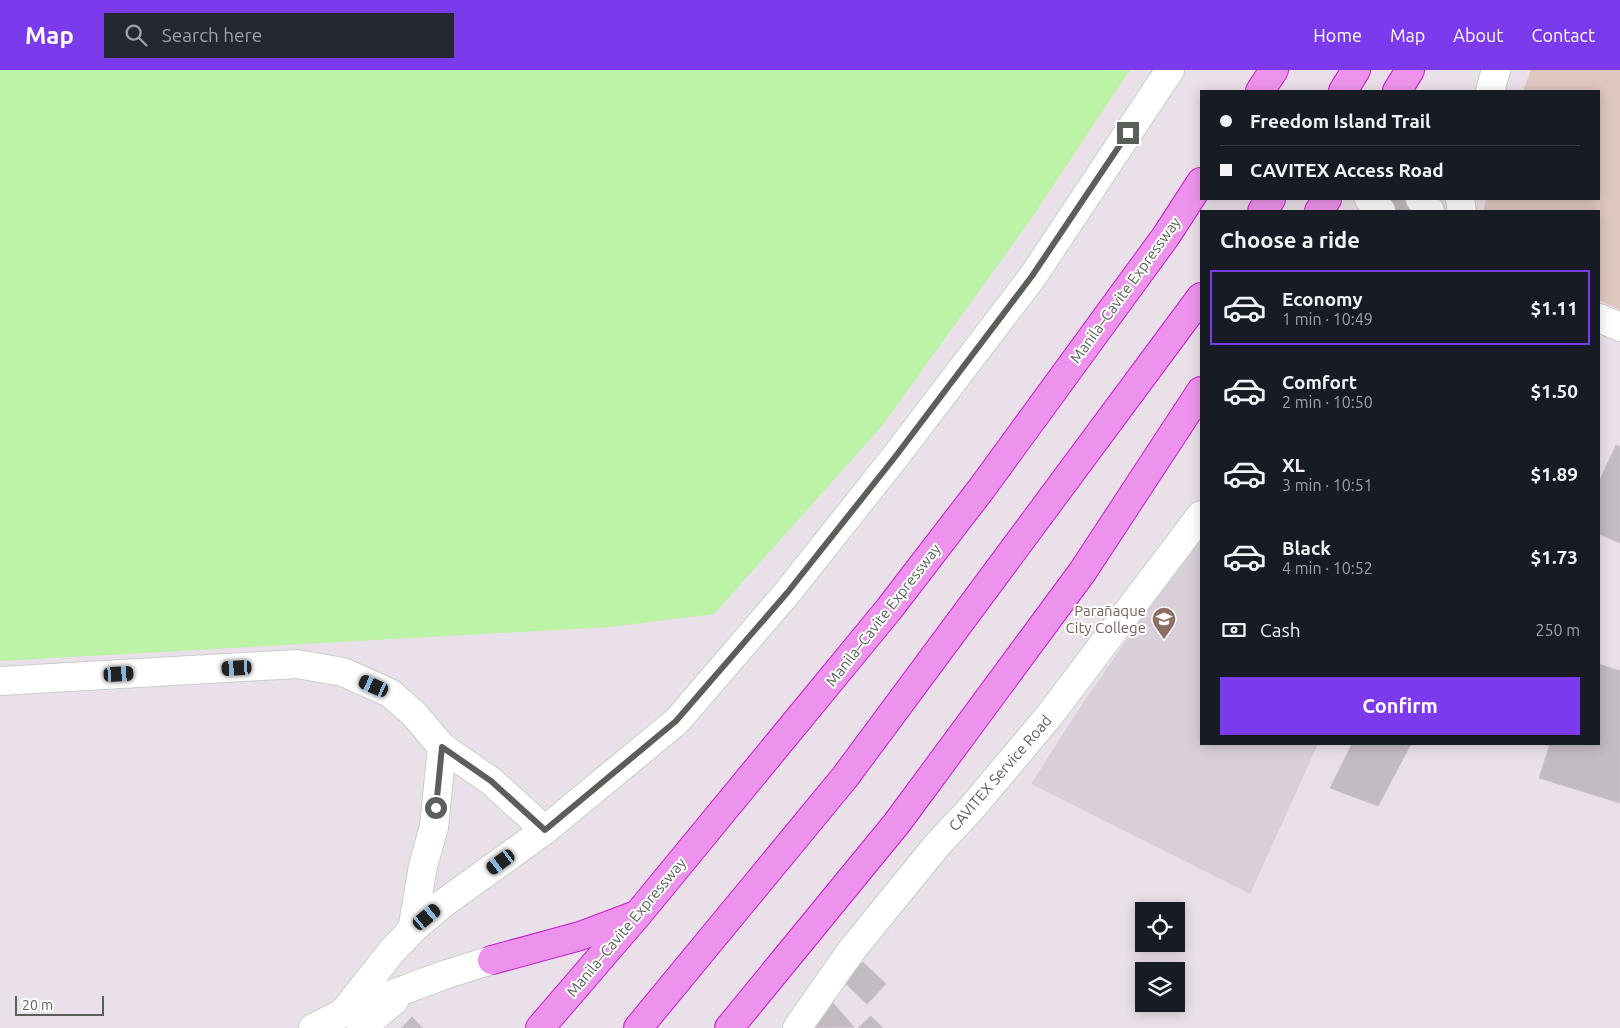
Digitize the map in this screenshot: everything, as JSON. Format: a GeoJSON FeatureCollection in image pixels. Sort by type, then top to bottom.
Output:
{"type":"FeatureCollection","features":[{"type":"Feature","properties":{"kind":"highway"},"geometry":{"type":"LineString","coordinates":[[1261,90],[1274,70]]}},
{"type":"Feature","properties":{"kind":"highway"},"geometry":{"type":"LineString","coordinates":[[1343,90],[1356,70]]}},
{"type":"Feature","properties":{"kind":"highway"},"geometry":{"type":"LineString","coordinates":[[1398,90],[1410,70]]}},
{"type":"Feature","properties":{"kind":"highway","name":"Manila–Cavite Expressway"},"geometry":{"type":"LineString","coordinates":[[540,1028],[640,913],[890,609],[982,488],[1166,236],[1200,184]]}},
{"type":"Feature","properties":{"kind":"highway"},"geometry":{"type":"LineString","coordinates":[[638,1028],[845,777],[1200,298]]}},
{"type":"Feature","properties":{"kind":"highway"},"geometry":{"type":"LineString","coordinates":[[729,1028],[897,823],[1083,571],[1200,393]]}},
{"type":"Feature","properties":{"kind":"highway"},"geometry":{"type":"LineString","coordinates":[[492,960],[580,936],[640,913]]}},
{"type":"Feature","properties":{"kind":"street"},"geometry":{"type":"LineString","coordinates":[[352,1020],[392,951],[412,930],[441,905],[545,830],[676,721],[787,593],[895,457],[1032,276],[1170,70]]}},
{"type":"Feature","properties":{"kind":"street"},"geometry":{"type":"LineString","coordinates":[[1490,90],[1496,70]]}},
{"type":"Feature","properties":{"kind":"street"},"geometry":{"type":"LineString","coordinates":[[1370,200],[1380,210]]}},
{"type":"Feature","properties":{"kind":"street"},"geometry":{"type":"LineString","coordinates":[[1421,200],[1429,210]]}},
{"type":"Feature","properties":{"kind":"street"},"geometry":{"type":"LineString","coordinates":[[1600,318],[1620,327]]}},
{"type":"Feature","properties":{"kind":"street","name":"CAVITEX Service Road"},"geometry":{"type":"LineString","coordinates":[[797,1028],[850,951],[1049,716],[1200,516]]}},
{"type":"Feature","properties":{"kind":"street"},"geometry":{"type":"LineString","coordinates":[[0,681],[287,665],[343,672],[390,693],[414,714],[442,747],[491,781],[545,830]]}},
{"type":"Feature","properties":{"kind":"street"},"geometry":{"type":"LineString","coordinates":[[412,930],[423,866],[434,827],[442,747]]}},
{"type":"Feature","properties":{"kind":"street"},"geometry":{"type":"LineString","coordinates":[[313,1028],[352,1020],[412,986],[492,960]]}},
{"type":"Feature","properties":{"kind":"shaded area"},"geometry":{"type":"Polygon","coordinates":[[[0,70],[1130,70],[1031,219],[882,426],[714,614],[610,627],[0,661],[0,70]]]}},
{"type":"Feature","properties":{"kind":"shaded area"},"geometry":{"type":"Polygon","coordinates":[[[1531,70],[1620,70],[1620,310],[1600,300],[1600,210],[1484,210],[1486,200],[1600,200],[1600,90],[1523,90],[1531,70]]]}},
{"type":"Feature","properties":{"kind":"shaded area","name":"Parañaque City College"},"geometry":{"type":"Polygon","coordinates":[[[1200,532],[1200,745],[1318,745],[1250,894],[1031,784],[1075,715],[1200,532]]]}},
{"type":"Feature","properties":{"kind":"building"},"geometry":{"type":"Polygon","coordinates":[[[1371,200],[1429,200],[1413,210],[1366,210],[1371,200]]]}},
{"type":"Feature","properties":{"kind":"building"},"geometry":{"type":"Polygon","coordinates":[[[1616,445],[1620,447],[1620,543],[1600,534],[1600,480],[1616,445]]]}},
{"type":"Feature","properties":{"kind":"building"},"geometry":{"type":"Polygon","coordinates":[[[1600,664],[1620,671],[1620,803],[1539,778],[1550,745],[1600,745],[1600,664]]]}},
{"type":"Feature","properties":{"kind":"building"},"geometry":{"type":"Polygon","coordinates":[[[1352,745],[1410,745],[1378,806],[1330,788],[1352,745]]]}},
{"type":"Feature","properties":{"kind":"building"},"geometry":{"type":"Polygon","coordinates":[[[863,962],[886,984],[867,1004],[844,982],[863,962]]]}},
{"type":"Feature","properties":{"kind":"building"},"geometry":{"type":"Polygon","coordinates":[[[833,1003],[854,1027],[805,1028],[833,1003]]]}},
{"type":"Feature","properties":{"kind":"building"},"geometry":{"type":"Polygon","coordinates":[[[871,1016],[883,1028],[858,1028],[871,1016]]]}},
{"type":"Feature","properties":{"kind":"building"},"geometry":{"type":"Polygon","coordinates":[[[412,1017],[423,1028],[401,1028],[412,1017]]]}},
{"type":"Feature","properties":{"kind":"place","name":"Parañaque City College"},"geometry":{"type":"Point","coordinates":[1164,640]}},
{"type":"Feature","properties":{"kind":"route"},"geometry":{"type":"LineString","coordinates":[[436,808],[442,747],[491,781],[545,830],[676,721],[787,593],[895,457],[1032,276],[1128,133]]}}]}
